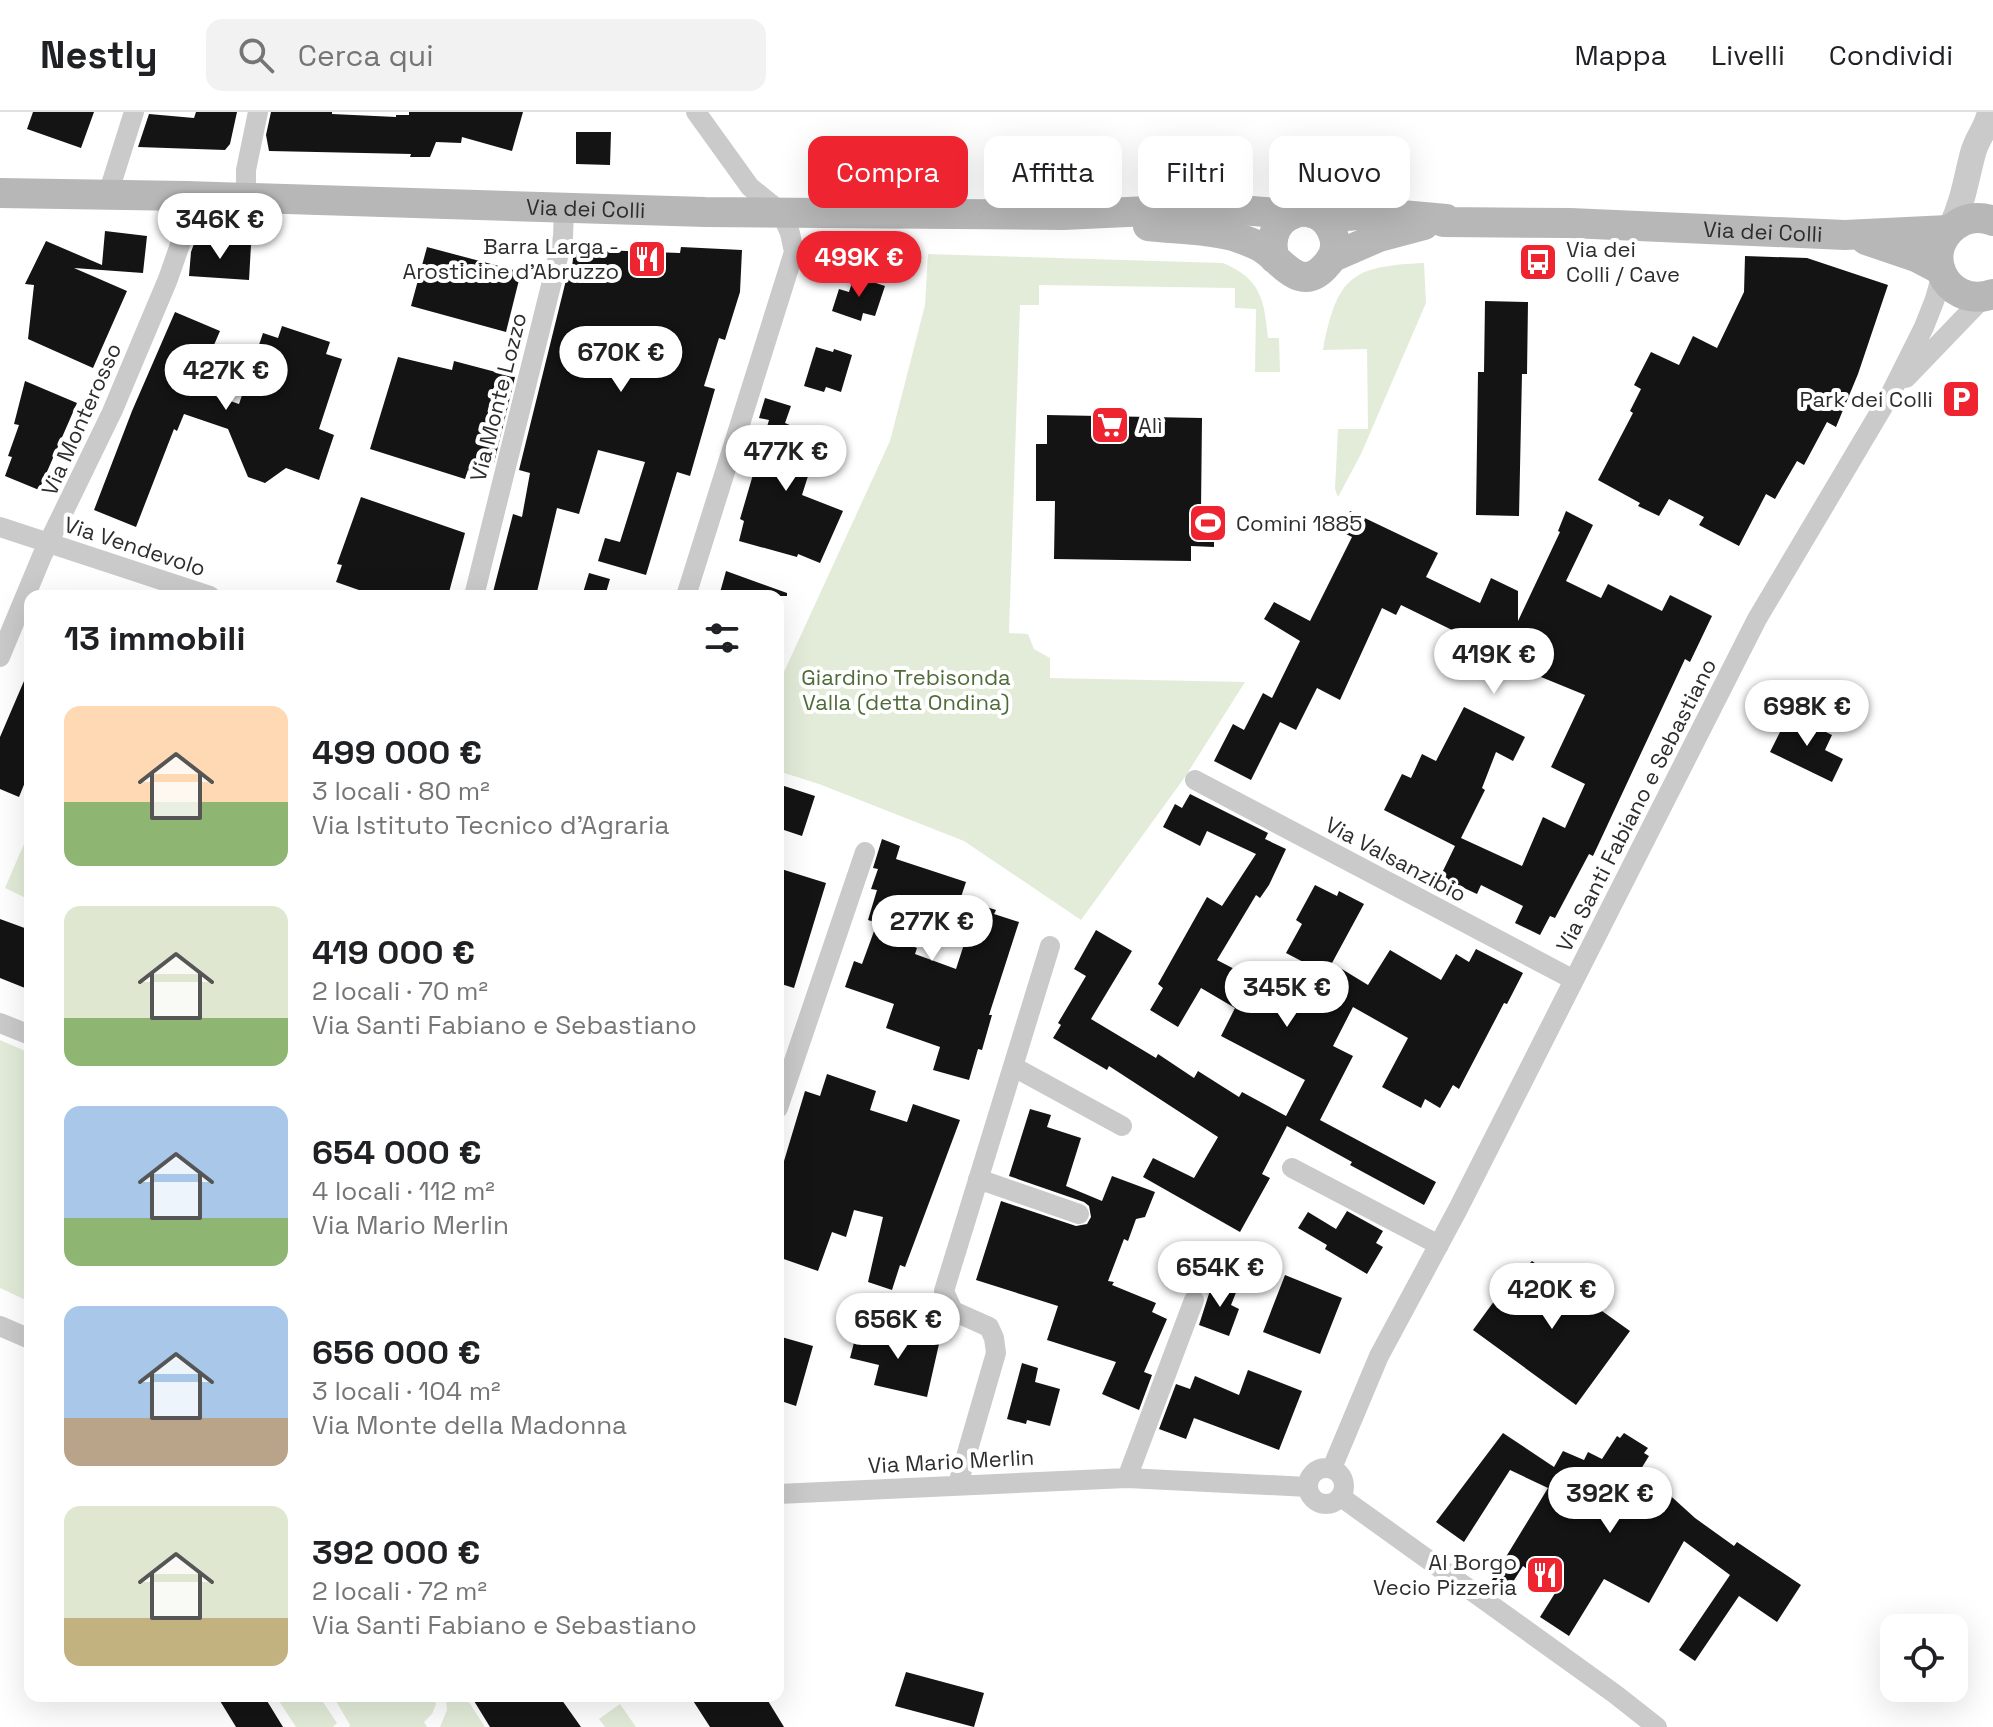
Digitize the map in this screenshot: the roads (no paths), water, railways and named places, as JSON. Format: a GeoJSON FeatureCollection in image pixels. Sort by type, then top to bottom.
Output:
{"type":"FeatureCollection","features":[{"type":"Feature","properties":{"kind":"main road","name":"Via dei Colli"},"geometry":{"type":"LineString","coordinates":[[0,193],[781,212],[1063,215],[1213,208],[1335,217],[1379,213],[1446,219]]}},
{"type":"Feature","properties":{"kind":"main road"},"geometry":{"type":"LineString","coordinates":[[1275,259],[1272,248],[1276,227],[1284,219],[1302,213],[1327,222],[1335,239],[1333,257]]}},
{"type":"Feature","properties":{"kind":"main road","name":"Via dei Colli"},"geometry":{"type":"LineString","coordinates":[[1063,215],[1232,236],[1262,248],[1291,273],[1302,275],[1320,271],[1333,257],[1379,237],[1446,219]]}},
{"type":"Feature","properties":{"kind":"main road","name":"Via dei Colli"},"geometry":{"type":"LineString","coordinates":[[1446,219],[1443,222],[1570,223],[1845,235],[1950,229],[1968,219],[1987,218],[1993,221]]}},
{"type":"Feature","properties":{"kind":"main road"},"geometry":{"type":"LineString","coordinates":[[1940,272],[1939,246],[1950,229]]}},
{"type":"Feature","properties":{"kind":"main road","name":"Via dei Colli"},"geometry":{"type":"LineString","coordinates":[[1845,235],[1890,247],[1940,272],[1954,290],[1968,297],[1988,296]]}},
{"type":"Feature","properties":{"kind":"street"},"geometry":{"type":"LineString","coordinates":[[108,194],[134,112]]}},
{"type":"Feature","properties":{"kind":"street"},"geometry":{"type":"LineString","coordinates":[[246,198],[246,170],[258,112]]}},
{"type":"Feature","properties":{"kind":"street"},"geometry":{"type":"LineString","coordinates":[[688,590],[794,252],[781,212],[750,187],[696,112]]}},
{"type":"Feature","properties":{"kind":"street"},"geometry":{"type":"LineString","coordinates":[[1989,119],[1993,152]]}},
{"type":"Feature","properties":{"kind":"street"},"geometry":{"type":"LineString","coordinates":[[1950,229],[1964,193],[1974,150],[1989,119]]}},
{"type":"Feature","properties":{"kind":"street","name":"Via Monterosso"},"geometry":{"type":"LineString","coordinates":[[29,590],[112,412],[168,279],[183,236],[186,196]]}},
{"type":"Feature","properties":{"kind":"street","name":"Via Monte Lozzo"},"geometry":{"type":"LineString","coordinates":[[475,590],[563,237],[564,209]]}},
{"type":"Feature","properties":{"kind":"street","name":"Via Santi Fabiano e Sebastiano"},"geometry":{"type":"LineString","coordinates":[[1308,1487],[1315,1471],[1332,1468],[1379,1356],[1439,1245],[1757,619],[1890,395],[1924,327],[1935,299],[1940,272]]}},
{"type":"Feature","properties":{"kind":"street","name":"Via Santi Fabiano e Sebastiano"},"geometry":{"type":"LineString","coordinates":[[1890,395],[1988,296]]}},
{"type":"Feature","properties":{"kind":"street","name":"Via Vendevolo"},"geometry":{"type":"LineString","coordinates":[[0,527],[191,590]]}},
{"type":"Feature","properties":{"kind":"street","name":"Via Monterosso"},"geometry":{"type":"LineString","coordinates":[[0,657],[24,602]]}},
{"type":"Feature","properties":{"kind":"street","name":"Via Valsanzibio"},"geometry":{"type":"LineString","coordinates":[[1195,780],[1574,980]]}},
{"type":"Feature","properties":{"kind":"street"},"geometry":{"type":"LineString","coordinates":[[784,1090],[865,852]]}},
{"type":"Feature","properties":{"kind":"street"},"geometry":{"type":"LineString","coordinates":[[958,1484],[996,1353],[989,1327],[953,1311],[944,1291],[1050,946]]}},
{"type":"Feature","properties":{"kind":"street"},"geometry":{"type":"LineString","coordinates":[[0,1023],[24,1033]]}},
{"type":"Feature","properties":{"kind":"street"},"geometry":{"type":"LineString","coordinates":[[1014,1067],[1122,1126]]}},
{"type":"Feature","properties":{"kind":"street"},"geometry":{"type":"LineString","coordinates":[[1292,1168],[1439,1245]]}},
{"type":"Feature","properties":{"kind":"street"},"geometry":{"type":"LineString","coordinates":[[978,1179],[1079,1214]]}},
{"type":"Feature","properties":{"kind":"street"},"geometry":{"type":"LineString","coordinates":[[1127,1478],[1194,1300]]}},
{"type":"Feature","properties":{"kind":"street"},"geometry":{"type":"LineString","coordinates":[[0,1326],[24,1336]]}},
{"type":"Feature","properties":{"kind":"street"},"geometry":{"type":"LineString","coordinates":[[1308,1487],[1310,1496],[1317,1502],[1334,1503],[1341,1497],[1345,1484],[1338,1471],[1332,1468]]}},
{"type":"Feature","properties":{"kind":"street","name":"Via Mario Merlin"},"geometry":{"type":"LineString","coordinates":[[784,1494],[1127,1478],[1308,1487]]}},
{"type":"Feature","properties":{"kind":"street"},"geometry":{"type":"LineString","coordinates":[[1341,1497],[1657,1727]]}},
{"type":"Feature","properties":{"kind":"place","name":"Barra Larga - Arosticine d'Abruzzo"},"geometry":{"type":"Point","coordinates":[647,259]}},
{"type":"Feature","properties":{"kind":"place","name":"Via dei Colli / Cave"},"geometry":{"type":"Point","coordinates":[1538,262]}},
{"type":"Feature","properties":{"kind":"place","name":"Park dei Colli"},"geometry":{"type":"Point","coordinates":[1961,399]}},
{"type":"Feature","properties":{"kind":"place","name":"Alì"},"geometry":{"type":"Point","coordinates":[1110,425]}},
{"type":"Feature","properties":{"kind":"place","name":"Comini 1885"},"geometry":{"type":"Point","coordinates":[1208,523]}},
{"type":"Feature","properties":{"kind":"place","name":"Al Borgo Vecio Pizzeria"},"geometry":{"type":"Point","coordinates":[1545,1575]}},
{"type":"Feature","properties":{"kind":"park label","name":"Giardino Trebisonda Valla (detta Ondina)"},"geometry":{"type":"Point","coordinates":[906,690]}}]}
